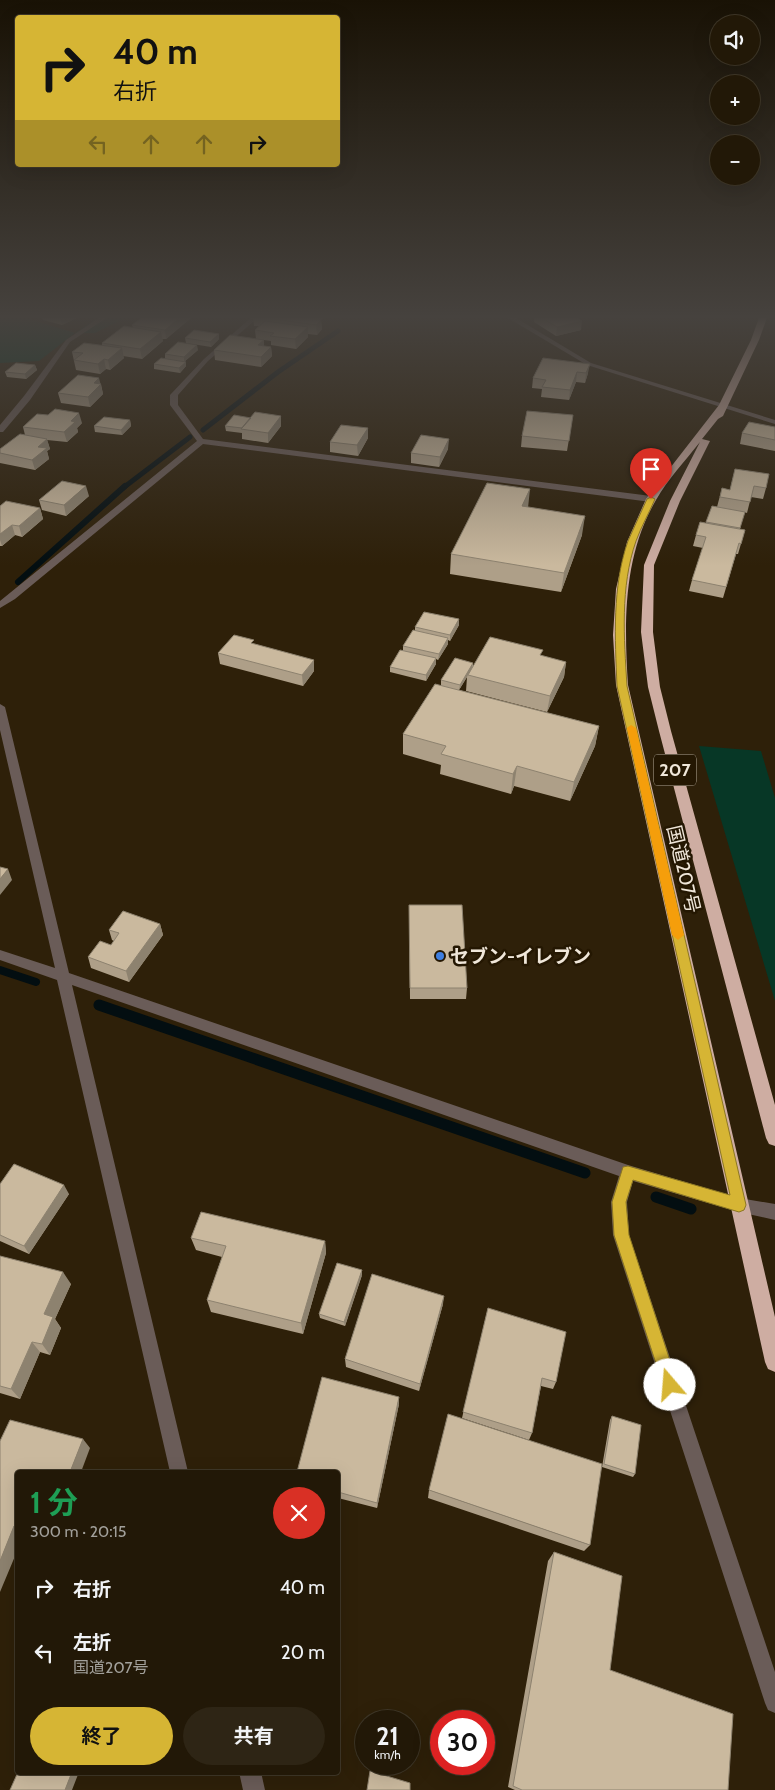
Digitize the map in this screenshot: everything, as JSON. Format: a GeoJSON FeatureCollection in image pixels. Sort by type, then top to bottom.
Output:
{"type":"FeatureCollection","features":[{"type":"Feature","properties":{"kind":"highway","name":"国道207号"},"geometry":{"type":"LineString","coordinates":[[726,399],[674,501],[649,564],[647,632],[654,687],[665,731],[775,1138]]}},
{"type":"Feature","properties":{"kind":"highway","name":"国道207号"},"geometry":{"type":"LineString","coordinates":[[722,407],[651,499],[632,542],[622,589],[619,635],[622,686],[775,1362]]}},
{"type":"Feature","properties":{"kind":"street"},"geometry":{"type":"LineString","coordinates":[[0,430],[27,399]]}},
{"type":"Feature","properties":{"kind":"street"},"geometry":{"type":"LineString","coordinates":[[174,399],[174,405],[201,441],[651,499]]}},
{"type":"Feature","properties":{"kind":"street"},"geometry":{"type":"LineString","coordinates":[[696,399],[775,422]]}},
{"type":"Feature","properties":{"kind":"street"},"geometry":{"type":"LineString","coordinates":[[0,605],[12,598],[201,441]]}},
{"type":"Feature","properties":{"kind":"street"},"geometry":{"type":"LineString","coordinates":[[0,707],[179,1470]]}},
{"type":"Feature","properties":{"kind":"street"},"geometry":{"type":"LineString","coordinates":[[0,955],[628,1172],[739,1205],[775,1212]]}},
{"type":"Feature","properties":{"kind":"street"},"geometry":{"type":"LineString","coordinates":[[628,1172],[619,1202],[621,1235],[775,1703]]}},
{"type":"Feature","properties":{"kind":"street"},"geometry":{"type":"LineString","coordinates":[[251,1775],[254,1790]]}},
{"type":"Feature","properties":{"kind":"green space"},"geometry":{"type":"Polygon","coordinates":[[[699,746],[761,751],[775,798],[775,1001],[699,746]]]}},
{"type":"Feature","properties":{"kind":"building"},"geometry":{"type":"Polygon","coordinates":[[[55,409],[79,413],[71,421],[75,422],[64,432],[23,427],[37,414],[48,415],[55,409]]]}},
{"type":"Feature","properties":{"kind":"building"},"geometry":{"type":"Polygon","coordinates":[[[527,411],[573,415],[569,441],[522,436],[527,411]]]}},
{"type":"Feature","properties":{"kind":"building"},"geometry":{"type":"Polygon","coordinates":[[[255,412],[281,416],[268,433],[241,429],[255,412]]]}},
{"type":"Feature","properties":{"kind":"building"},"geometry":{"type":"Polygon","coordinates":[[[234,415],[251,418],[242,428],[225,426],[234,415]]]}},
{"type":"Feature","properties":{"kind":"building"},"geometry":{"type":"Polygon","coordinates":[[[104,417],[130,420],[121,430],[94,426],[104,417]]]}},
{"type":"Feature","properties":{"kind":"building"},"geometry":{"type":"Polygon","coordinates":[[[749,422],[775,427],[775,440],[742,433],[749,422]]]}},
{"type":"Feature","properties":{"kind":"building"},"geometry":{"type":"Polygon","coordinates":[[[341,425],[368,428],[357,445],[330,442],[341,425]]]}},
{"type":"Feature","properties":{"kind":"building"},"geometry":{"type":"Polygon","coordinates":[[[20,434],[47,439],[38,447],[47,448],[32,460],[0,453],[0,449],[20,434]]]}},
{"type":"Feature","properties":{"kind":"building"},"geometry":{"type":"Polygon","coordinates":[[[421,435],[449,439],[440,457],[411,453],[421,435]]]}},
{"type":"Feature","properties":{"kind":"building"},"geometry":{"type":"Polygon","coordinates":[[[735,469],[769,474],[766,488],[754,486],[750,502],[720,497],[722,488],[730,490],[735,469]]]}},
{"type":"Feature","properties":{"kind":"building"},"geometry":{"type":"Polygon","coordinates":[[[62,481],[86,486],[64,505],[39,500],[62,481]]]}},
{"type":"Feature","properties":{"kind":"building"},"geometry":{"type":"Polygon","coordinates":[[[487,483],[530,489],[522,506],[585,516],[564,573],[451,554],[487,483]]]}},
{"type":"Feature","properties":{"kind":"building"},"geometry":{"type":"Polygon","coordinates":[[[6,501],[40,508],[19,526],[12,525],[0,534],[0,506],[6,501]]]}},
{"type":"Feature","properties":{"kind":"building"},"geometry":{"type":"Polygon","coordinates":[[[712,506],[745,512],[740,528],[706,522],[712,506]]]}},
{"type":"Feature","properties":{"kind":"building"},"geometry":{"type":"Polygon","coordinates":[[[700,522],[745,530],[741,544],[739,543],[726,587],[692,580],[706,537],[696,535],[700,522]]]}},
{"type":"Feature","properties":{"kind":"building"},"geometry":{"type":"Polygon","coordinates":[[[424,612],[459,619],[450,635],[415,627],[424,612]]]}},
{"type":"Feature","properties":{"kind":"building"},"geometry":{"type":"Polygon","coordinates":[[[413,630],[448,638],[439,654],[403,646],[413,630]]]}},
{"type":"Feature","properties":{"kind":"building"},"geometry":{"type":"Polygon","coordinates":[[[234,635],[254,640],[251,643],[314,660],[302,675],[218,653],[234,635]]]}},
{"type":"Feature","properties":{"kind":"building"},"geometry":{"type":"Polygon","coordinates":[[[490,637],[543,650],[540,655],[566,662],[550,696],[468,675],[490,637]]]}},
{"type":"Feature","properties":{"kind":"building"},"geometry":{"type":"Polygon","coordinates":[[[400,650],[436,658],[426,675],[390,667],[400,650]]]}},
{"type":"Feature","properties":{"kind":"building"},"geometry":{"type":"Polygon","coordinates":[[[455,658],[473,663],[460,685],[441,680],[455,658]]]}},
{"type":"Feature","properties":{"kind":"building"},"geometry":{"type":"Polygon","coordinates":[[[435,684],[599,726],[574,782],[517,766],[513,774],[441,754],[446,746],[403,734],[435,684]]]}},
{"type":"Feature","properties":{"kind":"building"},"geometry":{"type":"Polygon","coordinates":[[[0,867],[8,869],[0,879],[0,867]]]}},
{"type":"Feature","properties":{"kind":"building"},"geometry":{"type":"Polygon","coordinates":[[[409,905],[462,905],[467,988],[410,988],[409,905]]]}},
{"type":"Feature","properties":{"kind":"building"},"geometry":{"type":"Polygon","coordinates":[[[123,911],[160,924],[126,971],[88,957],[100,941],[111,945],[119,933],[109,930],[123,911]]]}},
{"type":"Feature","properties":{"kind":"building"},"geometry":{"type":"Polygon","coordinates":[[[14,1164],[64,1185],[24,1246],[0,1235],[0,1184],[14,1164]]]}},
{"type":"Feature","properties":{"kind":"building"},"geometry":{"type":"Polygon","coordinates":[[[201,1212],[325,1241],[301,1323],[207,1300],[226,1246],[191,1238],[201,1212]]]}},
{"type":"Feature","properties":{"kind":"building"},"geometry":{"type":"Polygon","coordinates":[[[0,1256],[63,1272],[44,1314],[53,1317],[42,1344],[32,1342],[11,1389],[0,1386],[0,1256]]]}},
{"type":"Feature","properties":{"kind":"building"},"geometry":{"type":"Polygon","coordinates":[[[337,1263],[362,1270],[344,1322],[319,1314],[337,1263]]]}},
{"type":"Feature","properties":{"kind":"building"},"geometry":{"type":"Polygon","coordinates":[[[372,1274],[444,1296],[420,1384],[345,1359],[372,1274]]]}},
{"type":"Feature","properties":{"kind":"building"},"geometry":{"type":"Polygon","coordinates":[[[488,1308],[566,1332],[556,1382],[542,1378],[532,1433],[463,1412],[488,1308]]]}},
{"type":"Feature","properties":{"kind":"building"},"geometry":{"type":"Polygon","coordinates":[[[322,1377],[399,1397],[377,1503],[340,1493],[340,1470],[298,1470],[322,1377]]]}},
{"type":"Feature","properties":{"kind":"building"},"geometry":{"type":"Polygon","coordinates":[[[448,1414],[602,1464],[590,1545],[429,1490],[448,1414]]]}},
{"type":"Feature","properties":{"kind":"building"},"geometry":{"type":"Polygon","coordinates":[[[612,1416],[641,1425],[635,1474],[604,1464],[612,1416]]]}},
{"type":"Feature","properties":{"kind":"building"},"geometry":{"type":"Polygon","coordinates":[[[10,1420],[83,1439],[71,1470],[15,1470],[15,1526],[0,1561],[0,1441],[10,1420]]]}},
{"type":"Feature","properties":{"kind":"building"},"geometry":{"type":"Polygon","coordinates":[[[554,1552],[622,1576],[610,1670],[733,1714],[728,1790],[522,1790],[513,1786],[554,1552]]]}},
{"type":"Feature","properties":{"kind":"building"},"geometry":{"type":"Polygon","coordinates":[[[17,1775],[71,1775],[65,1790],[10,1790],[17,1775]]]}},
{"type":"Feature","properties":{"kind":"building"},"geometry":{"type":"Polygon","coordinates":[[[369,1775],[383,1775],[410,1783],[410,1790],[367,1790],[369,1775]]]}},
{"type":"Feature","properties":{"kind":"waterway"},"geometry":{"type":"LineString","coordinates":[[203,430],[244,399]]}},
{"type":"Feature","properties":{"kind":"waterway"},"geometry":{"type":"LineString","coordinates":[[123,488],[190,437]]}},
{"type":"Feature","properties":{"kind":"waterway"},"geometry":{"type":"LineString","coordinates":[[18,582],[125,486]]}},
{"type":"Feature","properties":{"kind":"waterway"},"geometry":{"type":"LineString","coordinates":[[0,970],[36,982]]}},
{"type":"Feature","properties":{"kind":"waterway"},"geometry":{"type":"LineString","coordinates":[[99,1005],[585,1173]]}},
{"type":"Feature","properties":{"kind":"waterway"},"geometry":{"type":"LineString","coordinates":[[656,1197],[691,1209]]}},
{"type":"Feature","properties":{"kind":"slow traffic"},"geometry":{"type":"LineString","coordinates":[[631,728],[678,935]]}},
{"type":"Feature","properties":{"kind":"place","name":"セブン-イレブン"},"geometry":{"type":"Point","coordinates":[440,956]}},
{"type":"Feature","properties":{"kind":"route"},"geometry":{"type":"LineString","coordinates":[[651,499],[632,542],[622,589],[619,635],[622,686],[739,1205],[628,1172],[619,1202],[621,1235],[670,1385]]}}]}
